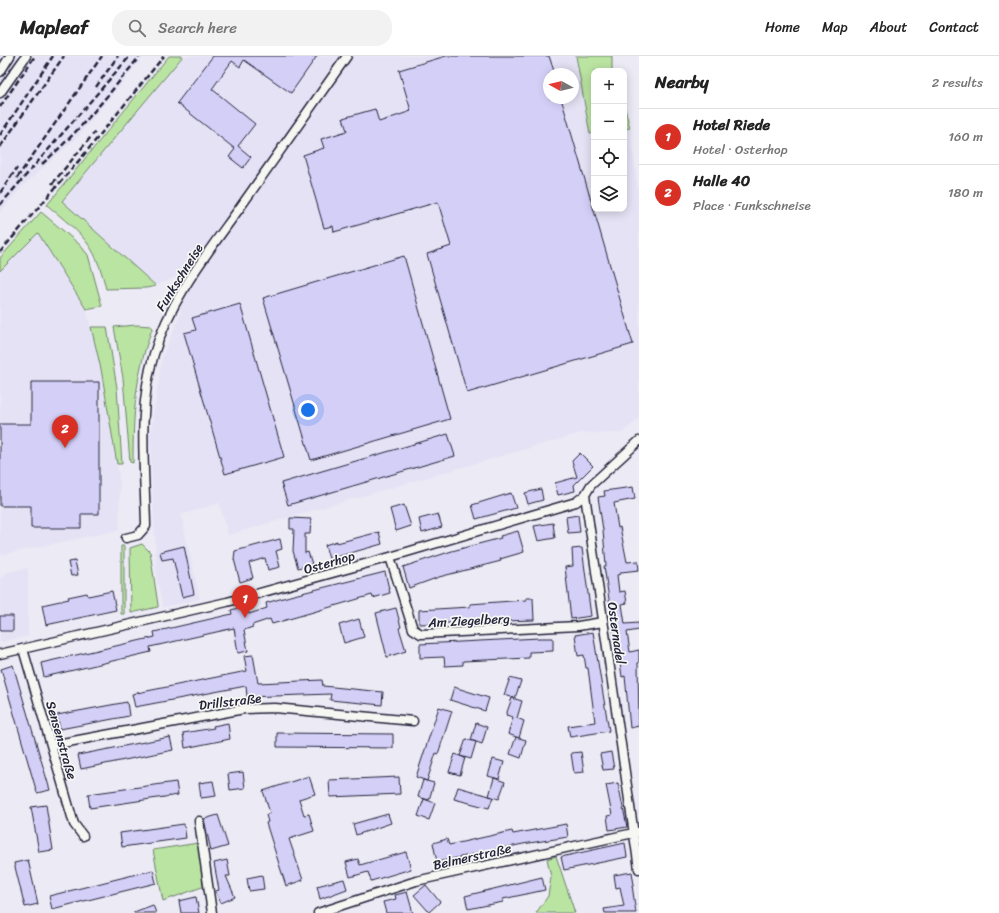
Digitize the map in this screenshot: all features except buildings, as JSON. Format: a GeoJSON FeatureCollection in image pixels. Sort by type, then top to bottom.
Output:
{"type":"FeatureCollection","features":[{"type":"Feature","properties":{"kind":"street"},"geometry":{"type":"LineString","coordinates":[[0,72],[10,56]]}},
{"type":"Feature","properties":{"kind":"street"},"geometry":{"type":"LineString","coordinates":[[0,93],[26,56]]}},
{"type":"Feature","properties":{"kind":"street","name":"Funkschneise"},"geometry":{"type":"LineString","coordinates":[[126,538],[138,535],[146,526],[144,419],[147,388],[154,355],[167,319],[200,263],[347,56]]}},
{"type":"Feature","properties":{"kind":"street","name":"Osterhop"},"geometry":{"type":"LineString","coordinates":[[0,654],[227,602],[390,557],[576,502],[584,495],[591,485],[639,441]]}},
{"type":"Feature","properties":{"kind":"street","name":"Osternadel"},"geometry":{"type":"LineString","coordinates":[[584,495],[636,832],[639,869]]}},
{"type":"Feature","properties":{"kind":"street","name":"Am Ziegelberg"},"geometry":{"type":"LineString","coordinates":[[390,557],[412,629],[421,634],[578,626],[603,622]]}},
{"type":"Feature","properties":{"kind":"street","name":"Sensenstraße"},"geometry":{"type":"LineString","coordinates":[[23,649],[74,824],[83,836]]}},
{"type":"Feature","properties":{"kind":"street","name":"Drillstraße"},"geometry":{"type":"LineString","coordinates":[[52,745],[244,709],[275,708],[413,721]]}},
{"type":"Feature","properties":{"kind":"street"},"geometry":{"type":"LineString","coordinates":[[199,821],[212,913]]}},
{"type":"Feature","properties":{"kind":"street","name":"Belmerstraße"},"geometry":{"type":"LineString","coordinates":[[318,913],[416,881],[636,832]]}},
{"type":"Feature","properties":{"kind":"shaded area"},"geometry":{"type":"Polygon","coordinates":[[[0,56],[144,56],[78,136],[23,186],[0,212],[0,56]]]}},
{"type":"Feature","properties":{"kind":"shaded area"},"geometry":{"type":"Polygon","coordinates":[[[183,56],[576,56],[578,68],[543,68],[543,104],[579,104],[579,73],[591,134],[591,212],[627,212],[627,128],[630,128],[639,199],[639,418],[622,433],[581,433],[228,535],[219,503],[181,515],[200,599],[163,607],[157,581],[150,438],[162,358],[181,313],[180,275],[156,286],[62,201],[183,56]]]}},
{"type":"Feature","properties":{"kind":"shaded area"},"geometry":{"type":"Polygon","coordinates":[[[38,233],[86,309],[101,369],[112,428],[120,484],[119,530],[0,555],[0,271],[38,233]]]}},
{"type":"Feature","properties":{"kind":"shaded area"},"geometry":{"type":"Polygon","coordinates":[[[28,568],[28,636],[0,642],[0,579],[7,572],[28,568]]]}},
{"type":"Feature","properties":{"kind":"green space"},"geometry":{"type":"Polygon","coordinates":[[[169,56],[183,56],[62,201],[156,286],[146,288],[106,289],[97,260],[86,241],[47,205],[169,56]]]}},
{"type":"Feature","properties":{"kind":"green space"},"geometry":{"type":"Polygon","coordinates":[[[576,56],[612,56],[612,68],[591,68],[590,134],[579,68],[576,56]]]}},
{"type":"Feature","properties":{"kind":"green space"},"geometry":{"type":"Polygon","coordinates":[[[627,116],[630,128],[627,128],[627,116]]]}},
{"type":"Feature","properties":{"kind":"green space"},"geometry":{"type":"Polygon","coordinates":[[[41,212],[80,245],[88,255],[102,306],[86,309],[38,233],[0,271],[0,258],[41,212]]]}},
{"type":"Feature","properties":{"kind":"green space"},"geometry":{"type":"Polygon","coordinates":[[[136,325],[151,326],[152,329],[146,346],[136,395],[133,463],[130,462],[123,378],[114,327],[136,325]]]}},
{"type":"Feature","properties":{"kind":"green space"},"geometry":{"type":"Polygon","coordinates":[[[91,327],[107,327],[117,388],[122,464],[117,464],[101,369],[91,327]]]}},
{"type":"Feature","properties":{"kind":"green space"},"geometry":{"type":"Polygon","coordinates":[[[142,544],[150,552],[158,607],[131,613],[130,548],[142,544]]]}},
{"type":"Feature","properties":{"kind":"green space"},"geometry":{"type":"Polygon","coordinates":[[[121,546],[124,546],[124,614],[121,614],[121,546]]]}},
{"type":"Feature","properties":{"kind":"green space"},"geometry":{"type":"Polygon","coordinates":[[[198,843],[205,886],[163,901],[153,850],[198,843]]]}},
{"type":"Feature","properties":{"kind":"green space"},"geometry":{"type":"Polygon","coordinates":[[[556,856],[575,913],[536,913],[548,896],[551,877],[547,859],[556,856]]]}},
{"type":"Feature","properties":{"kind":"railway"},"geometry":{"type":"LineString","coordinates":[[0,107],[35,56]]}},
{"type":"Feature","properties":{"kind":"railway"},"geometry":{"type":"LineString","coordinates":[[0,135],[53,56]]}},
{"type":"Feature","properties":{"kind":"railway"},"geometry":{"type":"LineString","coordinates":[[0,147],[64,56]]}},
{"type":"Feature","properties":{"kind":"railway"},"geometry":{"type":"LineString","coordinates":[[17,178],[102,56]]}},
{"type":"Feature","properties":{"kind":"railway"},"geometry":{"type":"LineString","coordinates":[[96,87],[118,56]]}},
{"type":"Feature","properties":{"kind":"railway"},"geometry":{"type":"LineString","coordinates":[[0,205],[130,56]]}},
{"type":"Feature","properties":{"kind":"railway"},"geometry":{"type":"LineString","coordinates":[[42,164],[81,126],[140,56]]}},
{"type":"Feature","properties":{"kind":"railway"},"geometry":{"type":"LineString","coordinates":[[0,252],[82,157],[164,56]]}},
{"type":"Feature","properties":{"kind":"railway"},"geometry":{"type":"LineString","coordinates":[[52,184],[95,132]]}},
{"type":"Feature","properties":{"kind":"railway"},"geometry":{"type":"LineString","coordinates":[[0,193],[17,168]]}},
{"type":"Feature","properties":{"kind":"place","name":"Halle 40"},"geometry":{"type":"Point","coordinates":[65,448]}},
{"type":"Feature","properties":{"kind":"place","name":"Hotel Riede"},"geometry":{"type":"Point","coordinates":[245,618]}}]}
